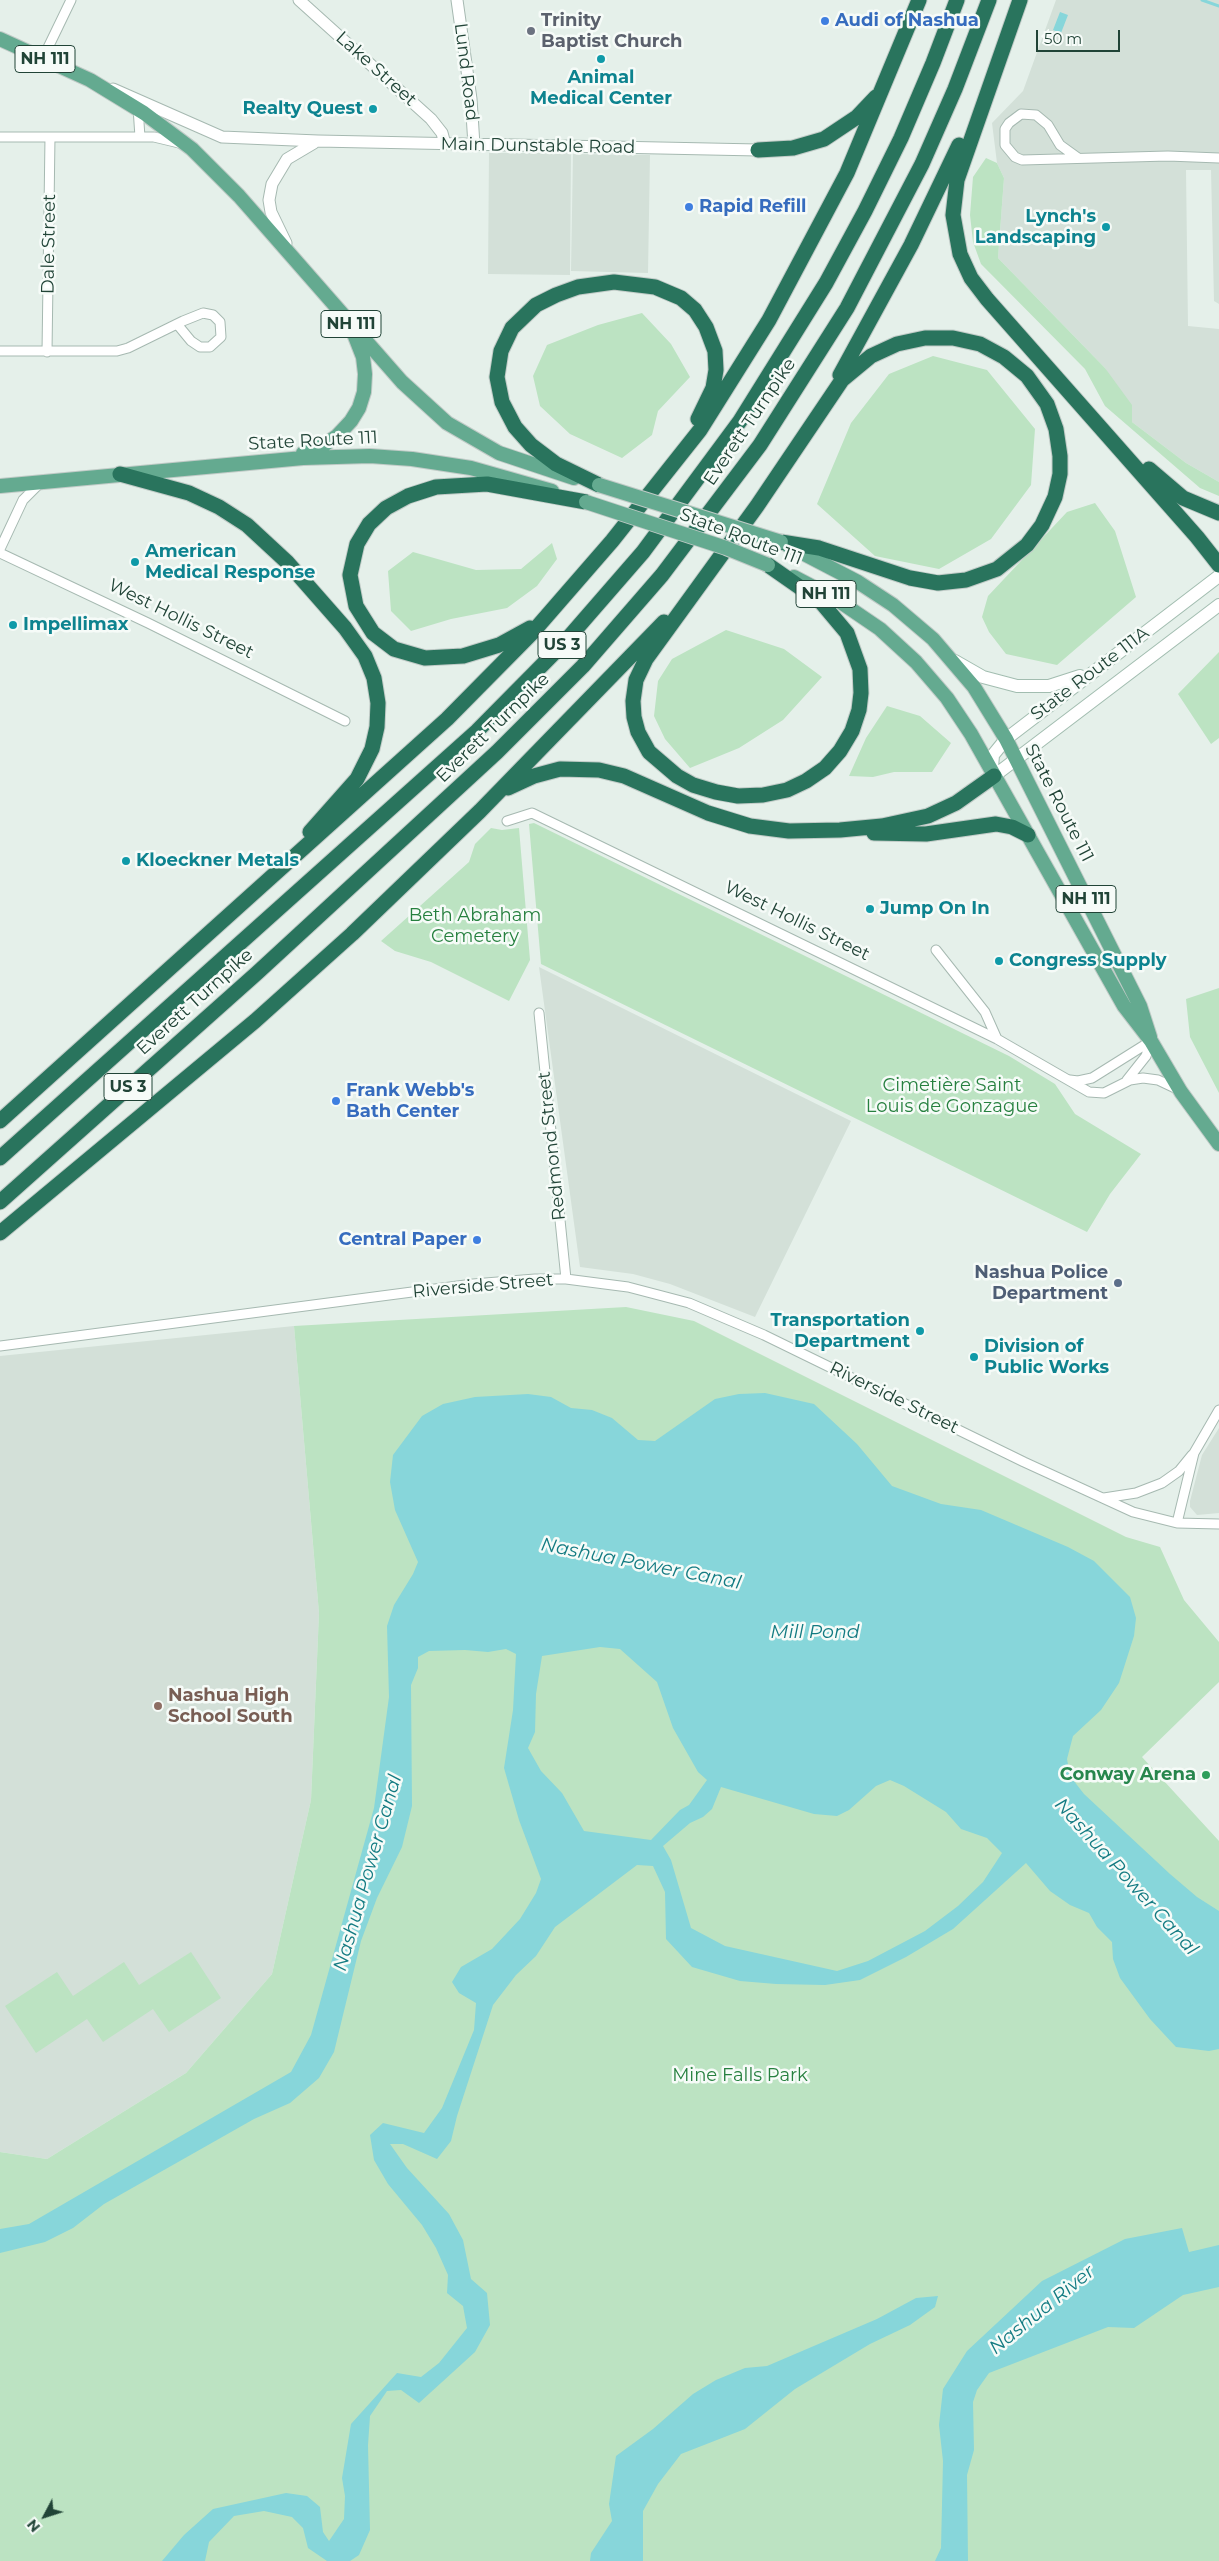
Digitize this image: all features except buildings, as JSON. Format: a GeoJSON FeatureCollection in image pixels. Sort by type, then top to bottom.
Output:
{"type":"FeatureCollection","features":[{"type":"Feature","properties":{"kind":"highway"},"geometry":{"type":"LineString","coordinates":[[4,1116],[447,719],[560,603],[662,478],[714,410],[769,320],[834,200],[888,79],[919,0]]}},
{"type":"Feature","properties":{"kind":"highway","name":"Everett Turnpike"},"geometry":{"type":"LineString","coordinates":[[0,1158],[477,731],[563,644],[643,552],[740,421],[826,282],[865,211],[901,138],[933,64],[957,0]]}},
{"type":"Feature","properties":{"kind":"highway","name":"Everett Turnpike"},"geometry":{"type":"LineString","coordinates":[[0,1202],[257,972],[497,752],[583,666],[656,582],[760,445],[847,308],[922,164],[955,89],[989,0]]}},
{"type":"Feature","properties":{"kind":"highway"},"geometry":{"type":"LineString","coordinates":[[1020,0],[962,160],[955,192],[953,215],[956,241],[971,278],[1197,537],[1219,566]]}},
{"type":"Feature","properties":{"kind":"highway"},"geometry":{"type":"LineString","coordinates":[[768,565],[821,602],[847,633],[860,669],[861,693],[859,710],[852,731],[836,757],[806,781],[787,790],[763,795],[738,796],[716,792],[685,781],[655,758],[638,732],[633,701],[636,680],[646,659],[779,475],[828,398],[922,222],[1012,24]]}},
{"type":"Feature","properties":{"kind":"highway"},"geometry":{"type":"LineString","coordinates":[[758,150],[799,147],[833,134],[866,109],[888,79]]}},
{"type":"Feature","properties":{"kind":"highway"},"geometry":{"type":"LineString","coordinates":[[599,485],[556,464],[525,439],[504,409],[497,376],[503,345],[512,328],[525,313],[556,295],[595,284],[639,283],[669,292],[695,310],[712,339],[716,364],[713,388],[706,404],[662,478]]}},
{"type":"Feature","properties":{"kind":"highway"},"geometry":{"type":"LineString","coordinates":[[1012,327],[1161,481],[1191,503],[1219,513]]}},
{"type":"Feature","properties":{"kind":"highway"},"geometry":{"type":"LineString","coordinates":[[781,542],[819,548],[924,581],[938,583],[966,580],[997,569],[1022,551],[1042,525],[1056,497],[1060,474],[1060,456],[1056,429],[1046,404],[1027,376],[1004,357],[989,348],[971,342],[944,337],[925,338],[897,344],[863,361],[842,380],[828,398]]}},
{"type":"Feature","properties":{"kind":"highway"},"geometry":{"type":"LineString","coordinates":[[120,474],[172,487],[196,496],[227,512],[255,531],[287,562],[351,635],[365,656],[374,678],[378,703],[377,728],[370,755],[361,774],[345,795],[236,910]]}},
{"type":"Feature","properties":{"kind":"highway"},"geometry":{"type":"LineString","coordinates":[[560,603],[524,632],[490,648],[454,657],[419,657],[388,646],[365,623],[352,594],[351,562],[359,538],[380,513],[400,500],[436,488],[487,484],[586,502]]}},
{"type":"Feature","properties":{"kind":"highway"},"geometry":{"type":"LineString","coordinates":[[0,1233],[255,1021],[359,927],[480,811],[658,628],[731,542]]}},
{"type":"Feature","properties":{"kind":"highway"},"geometry":{"type":"LineString","coordinates":[[480,811],[500,794],[524,780],[560,769],[586,768],[624,776],[708,813],[750,826],[789,831],[840,830],[882,826],[928,816],[956,803],[994,776]]}},
{"type":"Feature","properties":{"kind":"highway"},"geometry":{"type":"LineString","coordinates":[[840,830],[909,835],[996,824],[1012,827],[1028,835]]}},
{"type":"Feature","properties":{"kind":"main road","name":"NH 111"},"geometry":{"type":"LineString","coordinates":[[0,39],[90,80],[138,108]]}},
{"type":"Feature","properties":{"kind":"main road","name":"State Route 111"},"geometry":{"type":"LineString","coordinates":[[138,108],[192,149],[231,187],[413,394],[463,434],[518,461],[781,542],[846,575],[885,599],[926,632],[952,659],[980,695],[1006,739],[1140,1006],[1151,1041]]}},
{"type":"Feature","properties":{"kind":"main road"},"geometry":{"type":"LineString","coordinates":[[263,462],[324,445],[341,432],[357,413],[364,392],[364,363],[356,339],[341,313]]}},
{"type":"Feature","properties":{"kind":"main road","name":"State Route 111"},"geometry":{"type":"LineString","coordinates":[[0,486],[323,456],[370,456],[432,461],[490,472],[586,502],[719,546],[800,580],[853,610],[902,649],[930,677],[953,706],[1124,1006],[1151,1041]]}},
{"type":"Feature","properties":{"kind":"main road","name":"State Route 111A"},"geometry":{"type":"LineString","coordinates":[[1219,576],[1006,739],[993,755],[992,768],[994,776],[1219,605]]}},
{"type":"Feature","properties":{"kind":"main road"},"geometry":{"type":"LineString","coordinates":[[952,659],[967,670],[992,680],[1035,687],[1063,683],[1106,662]]}},
{"type":"Feature","properties":{"kind":"main road","name":"West Hollis Street"},"geometry":{"type":"LineString","coordinates":[[1151,1041],[1181,1092],[1219,1144]]}},
{"type":"Feature","properties":{"kind":"street"},"geometry":{"type":"LineString","coordinates":[[43,58],[71,0]]}},
{"type":"Feature","properties":{"kind":"street","name":"Lake Street"},"geometry":{"type":"LineString","coordinates":[[299,0],[431,119],[442,133],[444,144]]}},
{"type":"Feature","properties":{"kind":"street","name":"Lund Road"},"geometry":{"type":"LineString","coordinates":[[456,0],[471,99],[474,145]]}},
{"type":"Feature","properties":{"kind":"street","name":"Main Dunstable Road"},"geometry":{"type":"LineString","coordinates":[[90,80],[143,101],[217,136],[318,141],[758,150]]}},
{"type":"Feature","properties":{"kind":"street"},"geometry":{"type":"LineString","coordinates":[[138,108],[140,137]]}},
{"type":"Feature","properties":{"kind":"street"},"geometry":{"type":"LineString","coordinates":[[1078,158],[1060,145],[1048,125],[1036,115],[1021,114],[1009,123],[1005,129],[1005,145],[1014,157],[1022,160],[1219,158]]}},
{"type":"Feature","properties":{"kind":"street"},"geometry":{"type":"LineString","coordinates":[[0,137],[163,138],[192,149]]}},
{"type":"Feature","properties":{"kind":"street","name":"Dale Street"},"geometry":{"type":"LineString","coordinates":[[47,352],[50,137]]}},
{"type":"Feature","properties":{"kind":"street","name":"Main Dunstable Road"},"geometry":{"type":"LineString","coordinates":[[306,273],[273,220],[269,195],[275,177],[284,162],[298,151],[318,141]]}},
{"type":"Feature","properties":{"kind":"street"},"geometry":{"type":"LineString","coordinates":[[0,352],[117,351],[128,348],[177,324],[198,314],[208,313],[220,322],[221,337],[210,347],[200,347],[190,341],[177,324]]}},
{"type":"Feature","properties":{"kind":"street"},"geometry":{"type":"LineString","coordinates":[[0,549],[22,500],[30,490],[41,483]]}},
{"type":"Feature","properties":{"kind":"street","name":"West Hollis Street"},"geometry":{"type":"LineString","coordinates":[[0,553],[148,622],[345,721]]}},
{"type":"Feature","properties":{"kind":"street","name":"West Hollis Street"},"geometry":{"type":"LineString","coordinates":[[507,822],[532,813],[997,1040],[1095,1094],[1104,1093],[1125,1082],[1143,1078],[1158,1080],[1181,1092]]}},
{"type":"Feature","properties":{"kind":"street"},"geometry":{"type":"LineString","coordinates":[[936,950],[985,1012],[997,1040]]}},
{"type":"Feature","properties":{"kind":"street","name":"Redmond Street"},"geometry":{"type":"LineString","coordinates":[[539,1013],[566,1279]]}},
{"type":"Feature","properties":{"kind":"street"},"geometry":{"type":"LineString","coordinates":[[1067,1079],[1078,1081],[1092,1078],[1151,1041]]}},
{"type":"Feature","properties":{"kind":"street","name":"West Hollis Street"},"geometry":{"type":"LineString","coordinates":[[1125,1082],[1143,1061],[1151,1041]]}},
{"type":"Feature","properties":{"kind":"street","name":"Riverside Street"},"geometry":{"type":"LineString","coordinates":[[0,1346],[473,1284],[535,1279],[566,1279],[628,1287],[689,1303],[764,1335],[1102,1499],[1133,1512],[1177,1524],[1219,1524]]}},
{"type":"Feature","properties":{"kind":"street"},"geometry":{"type":"LineString","coordinates":[[1102,1499],[1136,1493],[1162,1483],[1179,1471],[1194,1453],[1219,1410]]}},
{"type":"Feature","properties":{"kind":"street"},"geometry":{"type":"LineString","coordinates":[[1177,1524],[1194,1453]]}},
{"type":"Feature","properties":{"kind":"shaded area"},"geometry":{"type":"Polygon","coordinates":[[[1056,0],[1219,0],[1219,304],[1214,301],[1211,170],[1186,170],[1188,326],[1219,329],[1219,482],[1186,463],[1132,422],[1105,368],[998,258],[1004,178],[997,163],[992,123],[1023,91],[1056,0]]]}},
{"type":"Feature","properties":{"kind":"shaded area"},"geometry":{"type":"Polygon","coordinates":[[[489,153],[571,153],[570,275],[488,274],[489,153]]]}},
{"type":"Feature","properties":{"kind":"shaded area"},"geometry":{"type":"Polygon","coordinates":[[[573,154],[650,155],[648,273],[571,271],[573,154]]]}},
{"type":"Feature","properties":{"kind":"shaded area"},"geometry":{"type":"Polygon","coordinates":[[[539,967],[851,1121],[755,1317],[670,1284],[633,1274],[580,1267],[539,967]]]}},
{"type":"Feature","properties":{"kind":"shaded area","name":"Nashua High School South"},"geometry":{"type":"Polygon","coordinates":[[[294,1326],[319,1613],[311,1800],[272,1974],[186,2073],[47,2159],[0,2152],[0,1356],[294,1326]]]}},
{"type":"Feature","properties":{"kind":"shaded area"},"geometry":{"type":"Polygon","coordinates":[[[1219,1428],[1219,1513],[1197,1515],[1190,1507],[1190,1501],[1202,1455],[1219,1428]]]}},
{"type":"Feature","properties":{"kind":"green space"},"geometry":{"type":"Polygon","coordinates":[[[986,158],[997,163],[1004,178],[998,258],[1105,368],[1132,405],[1132,422],[1186,463],[1219,482],[1219,496],[1200,488],[1105,406],[1085,369],[981,264],[973,242],[970,215],[973,177],[986,158]]]}},
{"type":"Feature","properties":{"kind":"green space"},"geometry":{"type":"Polygon","coordinates":[[[642,313],[671,344],[690,377],[658,411],[652,435],[622,458],[570,434],[540,406],[533,376],[547,345],[598,325],[642,313]]]}},
{"type":"Feature","properties":{"kind":"green space"},"geometry":{"type":"Polygon","coordinates":[[[933,356],[987,370],[1035,429],[1031,485],[991,539],[939,569],[875,556],[817,504],[851,423],[889,374],[933,356]]]}},
{"type":"Feature","properties":{"kind":"green space"},"geometry":{"type":"Polygon","coordinates":[[[1095,503],[1115,531],[1136,597],[1057,665],[1006,654],[989,632],[982,617],[988,596],[1067,512],[1095,503]]]}},
{"type":"Feature","properties":{"kind":"green space"},"geometry":{"type":"Polygon","coordinates":[[[552,543],[557,559],[537,586],[507,608],[451,619],[411,631],[391,611],[388,571],[413,552],[476,570],[521,569],[552,543]]]}},
{"type":"Feature","properties":{"kind":"green space"},"geometry":{"type":"Polygon","coordinates":[[[726,630],[784,649],[822,677],[783,720],[739,748],[690,768],[665,739],[654,716],[658,681],[672,659],[726,630]]]}},
{"type":"Feature","properties":{"kind":"green space"},"geometry":{"type":"Polygon","coordinates":[[[1219,652],[1219,738],[1211,744],[1178,694],[1219,652]]]}},
{"type":"Feature","properties":{"kind":"green space"},"geometry":{"type":"Polygon","coordinates":[[[887,706],[920,716],[951,743],[932,772],[894,772],[873,777],[849,776],[866,738],[887,706]]]}},
{"type":"Feature","properties":{"kind":"green space","name":"Cimetière Saint Louis de Gonzague"},"geometry":{"type":"Polygon","coordinates":[[[534,823],[1009,1056],[1055,1084],[1075,1114],[1141,1154],[1110,1194],[1087,1232],[541,964],[529,824],[534,823]]]}},
{"type":"Feature","properties":{"kind":"green space","name":"Beth Abraham Cemetery"},"geometry":{"type":"Polygon","coordinates":[[[491,828],[502,830],[519,828],[530,960],[509,1001],[431,962],[395,951],[381,941],[469,862],[475,844],[491,828]]]}},
{"type":"Feature","properties":{"kind":"green space"},"geometry":{"type":"Polygon","coordinates":[[[1219,988],[1219,1093],[1190,1037],[1186,999],[1219,988]]]}},
{"type":"Feature","properties":{"kind":"green space","name":"Mine Falls Park"},"geometry":{"type":"Polygon","coordinates":[[[626,1307],[694,1321],[1126,1537],[1160,1547],[1184,1600],[1219,1642],[1219,1682],[1142,1757],[1219,1841],[1219,2561],[0,2561],[0,2152],[47,2159],[186,2073],[272,1974],[311,1800],[319,1613],[294,1326],[626,1307]]]}},
{"type":"Feature","properties":{"kind":"green space"},"geometry":{"type":"Polygon","coordinates":[[[191,1952],[221,1998],[169,2032],[153,2009],[103,2042],[87,2019],[36,2053],[5,2006],[57,1972],[73,1996],[124,1962],[139,1985],[191,1952]]]}},
{"type":"Feature","properties":{"kind":"water"},"geometry":{"type":"Polygon","coordinates":[[[1060,12],[1068,15],[1061,33],[1053,30],[1060,12]]]}},
{"type":"Feature","properties":{"kind":"water","name":"Mill Pond"},"geometry":{"type":"Polygon","coordinates":[[[765,1393],[814,1404],[857,1444],[892,1486],[941,1504],[981,1510],[1068,1547],[1094,1561],[1130,1597],[1136,1618],[1134,1636],[1119,1683],[1101,1710],[1073,1736],[1067,1759],[1070,1776],[1084,1794],[1170,1874],[1197,1897],[1219,1911],[1219,2049],[1209,2051],[1176,2047],[1150,2019],[1120,1978],[1113,1959],[1112,1942],[1097,1927],[1089,1913],[1070,1905],[1050,1891],[1026,1863],[953,1929],[906,1957],[860,1980],[825,1985],[740,1981],[692,1967],[666,1939],[665,1892],[653,1866],[637,1865],[555,1927],[536,1956],[516,1975],[493,2005],[457,2116],[451,2141],[437,2159],[403,2144],[390,2144],[407,2168],[449,2214],[463,2240],[471,2279],[487,2293],[490,2325],[475,2352],[419,2403],[401,2390],[387,2391],[370,2416],[368,2445],[370,2530],[359,2555],[350,2561],[327,2561],[308,2548],[303,2528],[292,2517],[264,2511],[234,2516],[209,2542],[205,2561],[162,2561],[184,2535],[213,2509],[286,2493],[307,2496],[320,2507],[323,2532],[329,2541],[344,2519],[345,2496],[342,2478],[351,2424],[397,2373],[421,2377],[439,2363],[467,2328],[463,2306],[447,2293],[448,2275],[436,2248],[422,2225],[388,2184],[374,2160],[370,2135],[383,2123],[424,2133],[442,2108],[474,2030],[476,2003],[459,1993],[452,1982],[461,1967],[492,1949],[520,1919],[536,1893],[541,1879],[519,1820],[504,1768],[513,1710],[516,1654],[506,1649],[488,1652],[465,1650],[429,1651],[418,1657],[418,1668],[411,1685],[412,1806],[402,1847],[377,1898],[361,1941],[334,2052],[319,2078],[290,2103],[254,2119],[104,2204],[73,2228],[45,2242],[0,2253],[0,2229],[29,2224],[291,2072],[311,2035],[374,1808],[389,1697],[387,1626],[394,1605],[418,1562],[395,1510],[390,1482],[393,1455],[422,1416],[443,1404],[475,1397],[528,1394],[551,1397],[571,1408],[592,1410],[612,1418],[638,1440],[655,1441],[715,1399],[739,1394],[765,1393]],[[600,1647],[542,1656],[536,1694],[535,1732],[528,1748],[541,1771],[562,1793],[584,1831],[651,1840],[680,1810],[689,1805],[707,1780],[698,1772],[673,1728],[657,1682],[620,1649],[600,1647]],[[890,1780],[876,1786],[849,1810],[837,1816],[814,1814],[721,1787],[712,1809],[703,1817],[690,1823],[663,1846],[671,1860],[691,1928],[725,1946],[837,1971],[868,1961],[925,1931],[958,1906],[983,1882],[1002,1853],[987,1838],[961,1829],[946,1812],[904,1786],[890,1780]]]}},
{"type":"Feature","properties":{"kind":"water","name":"Nashua River"},"geometry":{"type":"Polygon","coordinates":[[[1182,2228],[1189,2252],[1219,2245],[1219,2287],[1183,2295],[1134,2328],[1108,2327],[989,2373],[977,2390],[973,2402],[974,2450],[967,2475],[968,2561],[935,2561],[941,2548],[943,2461],[939,2425],[943,2389],[967,2351],[1042,2281],[1125,2239],[1182,2228]]]}},
{"type":"Feature","properties":{"kind":"water"},"geometry":{"type":"Polygon","coordinates":[[[938,2296],[935,2307],[910,2325],[870,2344],[795,2389],[745,2429],[681,2454],[658,2484],[643,2511],[643,2561],[590,2561],[591,2553],[612,2521],[609,2504],[616,2456],[653,2429],[693,2394],[716,2380],[745,2368],[767,2366],[877,2319],[916,2298],[938,2296]]]}},
{"type":"Feature","properties":{"kind":"waterway"},"geometry":{"type":"LineString","coordinates":[[1202,0],[1219,6]]}},
{"type":"Feature","properties":{"kind":"place","name":"Audi of Nashua"},"geometry":{"type":"Point","coordinates":[825,21]}},
{"type":"Feature","properties":{"kind":"place","name":"Trinity Baptist Church"},"geometry":{"type":"Point","coordinates":[531,31]}},
{"type":"Feature","properties":{"kind":"place","name":"Animal Medical Center"},"geometry":{"type":"Point","coordinates":[601,59]}},
{"type":"Feature","properties":{"kind":"place","name":"Realty Quest"},"geometry":{"type":"Point","coordinates":[373,109]}},
{"type":"Feature","properties":{"kind":"place","name":"Rapid Refill"},"geometry":{"type":"Point","coordinates":[689,207]}},
{"type":"Feature","properties":{"kind":"place","name":"Lynch's Landscaping"},"geometry":{"type":"Point","coordinates":[1106,227]}},
{"type":"Feature","properties":{"kind":"place","name":"American Medical Response"},"geometry":{"type":"Point","coordinates":[135,562]}},
{"type":"Feature","properties":{"kind":"place","name":"Impellimax"},"geometry":{"type":"Point","coordinates":[13,625]}},
{"type":"Feature","properties":{"kind":"place","name":"Kloeckner Metals"},"geometry":{"type":"Point","coordinates":[126,861]}},
{"type":"Feature","properties":{"kind":"place","name":"Jump On In"},"geometry":{"type":"Point","coordinates":[870,909]}},
{"type":"Feature","properties":{"kind":"place","name":"Congress Supply"},"geometry":{"type":"Point","coordinates":[999,961]}},
{"type":"Feature","properties":{"kind":"place","name":"Frank Webb's Bath Center"},"geometry":{"type":"Point","coordinates":[336,1101]}},
{"type":"Feature","properties":{"kind":"place","name":"Central Paper"},"geometry":{"type":"Point","coordinates":[477,1240]}},
{"type":"Feature","properties":{"kind":"place","name":"Nashua Police Department"},"geometry":{"type":"Point","coordinates":[1118,1283]}},
{"type":"Feature","properties":{"kind":"place","name":"Transportation Department"},"geometry":{"type":"Point","coordinates":[920,1331]}},
{"type":"Feature","properties":{"kind":"place","name":"Division of Public Works"},"geometry":{"type":"Point","coordinates":[974,1357]}},
{"type":"Feature","properties":{"kind":"place","name":"Nashua High School South"},"geometry":{"type":"Point","coordinates":[158,1706]}},
{"type":"Feature","properties":{"kind":"place","name":"Conway Arena"},"geometry":{"type":"Point","coordinates":[1206,1775]}},
{"type":"Feature","properties":{"kind":"water label","name":"Nashua Power Canal"},"geometry":{"type":"Point","coordinates":[641,1564]}},
{"type":"Feature","properties":{"kind":"water label","name":"Nashua Power Canal"},"geometry":{"type":"Point","coordinates":[368,1873]}},
{"type":"Feature","properties":{"kind":"water label","name":"Nashua Power Canal"},"geometry":{"type":"Point","coordinates":[1126,1877]}}]}
